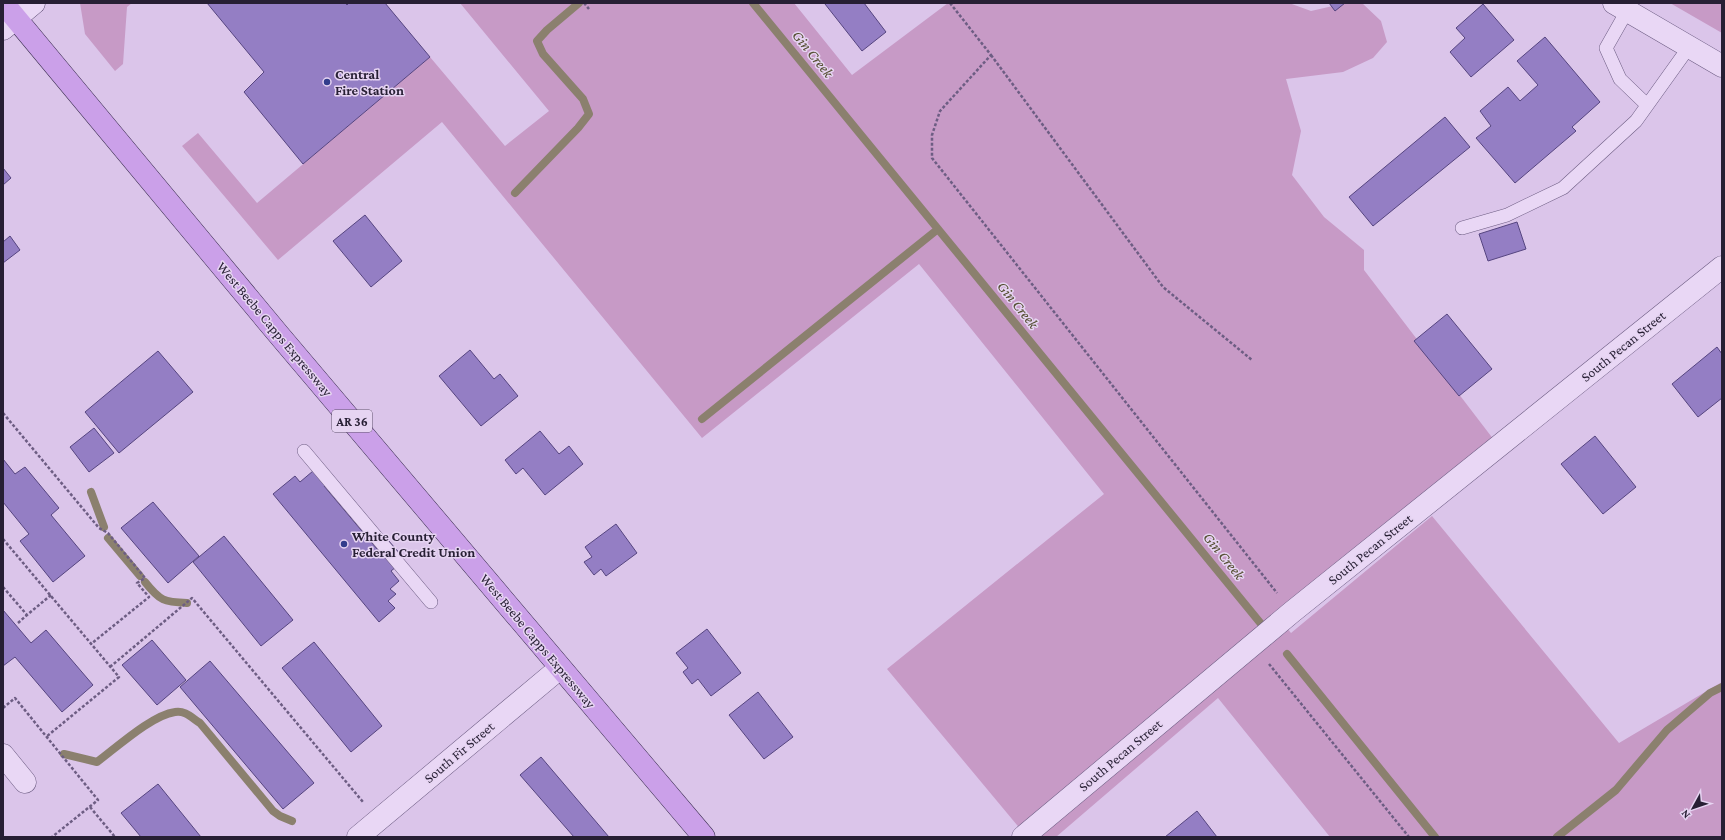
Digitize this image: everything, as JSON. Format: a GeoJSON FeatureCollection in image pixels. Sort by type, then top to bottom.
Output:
{"type":"FeatureCollection","features":[{"type":"Feature","properties":{"kind":"main road","name":"West Beebe Capps Expressway"},"geometry":{"type":"LineString","coordinates":[[7,17],[274,329],[704,837]]}},
{"type":"Feature","properties":{"kind":"street"},"geometry":{"type":"LineString","coordinates":[[7,17],[34,3]]}},
{"type":"Feature","properties":{"kind":"street"},"geometry":{"type":"LineString","coordinates":[[1620,7],[1722,66]]}},
{"type":"Feature","properties":{"kind":"street","name":"South Pecan Street"},"geometry":{"type":"LineString","coordinates":[[1023,837],[1292,612],[1722,267]]}},
{"type":"Feature","properties":{"kind":"street","name":"South Fir Street"},"geometry":{"type":"LineString","coordinates":[[358,837],[560,668]]}},
{"type":"Feature","properties":{"kind":"street"},"geometry":{"type":"LineString","coordinates":[[3,755],[25,782]]}},
{"type":"Feature","properties":{"kind":"lane"},"geometry":{"type":"LineString","coordinates":[[1620,7],[1606,48],[1620,79],[1647,105]]}},
{"type":"Feature","properties":{"kind":"lane"},"geometry":{"type":"LineString","coordinates":[[1462,228],[1507,216],[1563,188],[1636,121],[1689,47]]}},
{"type":"Feature","properties":{"kind":"lane"},"geometry":{"type":"LineString","coordinates":[[304,451],[431,602]]}},
{"type":"Feature","properties":{"kind":"path"},"geometry":{"type":"LineString","coordinates":[[584,3],[589,9]]}},
{"type":"Feature","properties":{"kind":"path"},"geometry":{"type":"LineString","coordinates":[[950,3],[992,55],[1163,287],[1252,360]]}},
{"type":"Feature","properties":{"kind":"path"},"geometry":{"type":"LineString","coordinates":[[992,55],[940,111],[932,135],[932,158],[1292,612]]}},
{"type":"Feature","properties":{"kind":"path"},"geometry":{"type":"LineString","coordinates":[[3,413],[99,528],[108,533],[145,578],[137,583],[149,597],[91,644]]}},
{"type":"Feature","properties":{"kind":"path"},"geometry":{"type":"LineString","coordinates":[[3,539],[119,676],[46,737]]}},
{"type":"Feature","properties":{"kind":"path"},"geometry":{"type":"LineString","coordinates":[[3,587],[27,615]]}},
{"type":"Feature","properties":{"kind":"path"},"geometry":{"type":"LineString","coordinates":[[18,624],[51,596]]}},
{"type":"Feature","properties":{"kind":"path"},"geometry":{"type":"LineString","coordinates":[[110,667],[192,598],[378,820]]}},
{"type":"Feature","properties":{"kind":"path"},"geometry":{"type":"LineString","coordinates":[[1253,645],[1409,837]]}},
{"type":"Feature","properties":{"kind":"path"},"geometry":{"type":"LineString","coordinates":[[3,708],[15,698],[98,800],[52,837]]}},
{"type":"Feature","properties":{"kind":"path"},"geometry":{"type":"LineString","coordinates":[[90,807],[114,837]]}},
{"type":"Feature","properties":{"kind":"shaded area"},"geometry":{"type":"Polygon","coordinates":[[[80,3],[132,3],[127,7],[123,64],[115,71],[85,34],[80,3]]]}},
{"type":"Feature","properties":{"kind":"shaded area"},"geometry":{"type":"Polygon","coordinates":[[[460,3],[794,3],[852,75],[948,3],[1289,3],[1311,11],[1346,3],[1362,3],[1381,21],[1387,42],[1373,58],[1343,72],[1286,79],[1301,131],[1292,175],[1324,217],[1364,250],[1364,270],[1494,440],[1277,616],[1291,633],[1432,516],[1619,743],[1722,682],[1722,837],[1330,837],[1218,698],[1056,837],[1027,837],[887,669],[1104,494],[919,264],[702,438],[442,122],[278,260],[182,146],[198,133],[257,203],[430,57],[505,146],[549,111],[460,3]]]}},
{"type":"Feature","properties":{"kind":"shaded area"},"geometry":{"type":"Polygon","coordinates":[[[1670,3],[1722,3],[1722,33],[1670,3]]]}},
{"type":"Feature","properties":{"kind":"building","name":"Central Fire Station"},"geometry":{"type":"Polygon","coordinates":[[[207,3],[345,3],[347,5],[349,3],[385,3],[430,57],[303,164],[244,92],[264,72],[207,3]]]}},
{"type":"Feature","properties":{"kind":"building"},"geometry":{"type":"Polygon","coordinates":[[[864,3],[886,32],[862,51],[825,4],[864,3]]]}},
{"type":"Feature","properties":{"kind":"building"},"geometry":{"type":"Polygon","coordinates":[[[1329,3],[1345,3],[1335,11],[1329,3]]]}},
{"type":"Feature","properties":{"kind":"building"},"geometry":{"type":"Polygon","coordinates":[[[1483,4],[1514,40],[1471,77],[1450,52],[1465,38],[1456,28],[1483,4]]]}},
{"type":"Feature","properties":{"kind":"building"},"geometry":{"type":"Polygon","coordinates":[[[1545,37],[1600,102],[1572,127],[1576,131],[1515,183],[1476,138],[1491,126],[1480,111],[1508,87],[1520,101],[1538,85],[1517,61],[1545,37]]]}},
{"type":"Feature","properties":{"kind":"building"},"geometry":{"type":"Polygon","coordinates":[[[1445,117],[1470,147],[1373,226],[1349,197],[1445,117]]]}},
{"type":"Feature","properties":{"kind":"building"},"geometry":{"type":"Polygon","coordinates":[[[3,168],[11,178],[3,185],[3,168]]]}},
{"type":"Feature","properties":{"kind":"building"},"geometry":{"type":"Polygon","coordinates":[[[365,215],[402,261],[371,287],[333,241],[365,215]]]}},
{"type":"Feature","properties":{"kind":"building"},"geometry":{"type":"Polygon","coordinates":[[[1517,222],[1526,249],[1488,261],[1479,234],[1517,222]]]}},
{"type":"Feature","properties":{"kind":"building"},"geometry":{"type":"Polygon","coordinates":[[[10,236],[20,250],[3,263],[3,242],[10,236]]]}},
{"type":"Feature","properties":{"kind":"building"},"geometry":{"type":"Polygon","coordinates":[[[1447,314],[1492,369],[1459,396],[1414,341],[1447,314]]]}},
{"type":"Feature","properties":{"kind":"building"},"geometry":{"type":"Polygon","coordinates":[[[1717,347],[1722,354],[1722,398],[1698,417],[1672,384],[1717,347]]]}},
{"type":"Feature","properties":{"kind":"building"},"geometry":{"type":"Polygon","coordinates":[[[470,350],[494,379],[500,374],[518,396],[481,426],[439,376],[470,350]]]}},
{"type":"Feature","properties":{"kind":"building"},"geometry":{"type":"Polygon","coordinates":[[[158,351],[193,392],[119,453],[85,412],[158,351]]]}},
{"type":"Feature","properties":{"kind":"building"},"geometry":{"type":"Polygon","coordinates":[[[94,428],[114,453],[89,472],[70,447],[94,428]]]}},
{"type":"Feature","properties":{"kind":"building"},"geometry":{"type":"Polygon","coordinates":[[[540,431],[559,454],[569,446],[583,464],[545,495],[523,468],[516,474],[505,460],[540,431]]]}},
{"type":"Feature","properties":{"kind":"building"},"geometry":{"type":"Polygon","coordinates":[[[1595,436],[1636,487],[1603,514],[1561,464],[1595,436]]]}},
{"type":"Feature","properties":{"kind":"building"},"geometry":{"type":"Polygon","coordinates":[[[3,459],[15,474],[25,467],[59,508],[51,515],[85,556],[53,582],[20,541],[29,534],[3,502],[3,459]]]}},
{"type":"Feature","properties":{"kind":"building","name":"White County Federal Credit Union"},"geometry":{"type":"Polygon","coordinates":[[[313,471],[328,483],[324,486],[377,549],[388,540],[402,556],[393,564],[396,567],[391,571],[399,581],[390,589],[396,594],[388,601],[395,608],[379,622],[273,494],[295,476],[300,482],[313,471]]]}},
{"type":"Feature","properties":{"kind":"building"},"geometry":{"type":"Polygon","coordinates":[[[153,502],[199,556],[168,583],[121,528],[153,502]]]}},
{"type":"Feature","properties":{"kind":"building"},"geometry":{"type":"Polygon","coordinates":[[[616,524],[637,553],[606,576],[601,569],[594,575],[584,562],[592,557],[585,547],[616,524]]]}},
{"type":"Feature","properties":{"kind":"building"},"geometry":{"type":"Polygon","coordinates":[[[224,536],[293,620],[261,646],[193,562],[224,536]]]}},
{"type":"Feature","properties":{"kind":"building"},"geometry":{"type":"Polygon","coordinates":[[[3,610],[31,643],[46,630],[93,685],[62,712],[15,657],[3,666],[3,610]]]}},
{"type":"Feature","properties":{"kind":"building"},"geometry":{"type":"Polygon","coordinates":[[[707,629],[741,673],[711,696],[698,679],[692,684],[683,672],[688,668],[676,653],[707,629]]]}},
{"type":"Feature","properties":{"kind":"building"},"geometry":{"type":"Polygon","coordinates":[[[152,640],[186,680],[157,705],[122,665],[152,640]]]}},
{"type":"Feature","properties":{"kind":"building"},"geometry":{"type":"Polygon","coordinates":[[[314,642],[382,726],[351,752],[282,668],[314,642]]]}},
{"type":"Feature","properties":{"kind":"building"},"geometry":{"type":"Polygon","coordinates":[[[210,661],[314,783],[283,809],[180,687],[210,661]]]}},
{"type":"Feature","properties":{"kind":"building"},"geometry":{"type":"Polygon","coordinates":[[[758,692],[793,737],[764,759],[729,715],[758,692]]]}},
{"type":"Feature","properties":{"kind":"building"},"geometry":{"type":"Polygon","coordinates":[[[541,757],[609,837],[574,837],[520,775],[541,757]]]}},
{"type":"Feature","properties":{"kind":"building"},"geometry":{"type":"Polygon","coordinates":[[[158,784],[201,837],[141,837],[121,813],[158,784]]]}},
{"type":"Feature","properties":{"kind":"building"},"geometry":{"type":"Polygon","coordinates":[[[1197,811],[1217,837],[1165,837],[1197,811]]]}},
{"type":"Feature","properties":{"kind":"waterway"},"geometry":{"type":"LineString","coordinates":[[515,193],[578,128],[589,114],[583,99],[543,54],[537,41],[547,30],[579,3]]}},
{"type":"Feature","properties":{"kind":"waterway","name":"Gin Creek"},"geometry":{"type":"LineString","coordinates":[[753,3],[1262,625]]}},
{"type":"Feature","properties":{"kind":"waterway"},"geometry":{"type":"LineString","coordinates":[[702,419],[938,229]]}},
{"type":"Feature","properties":{"kind":"waterway"},"geometry":{"type":"LineString","coordinates":[[91,492],[104,527]]}},
{"type":"Feature","properties":{"kind":"waterway"},"geometry":{"type":"LineString","coordinates":[[108,538],[140,576]]}},
{"type":"Feature","properties":{"kind":"waterway"},"geometry":{"type":"LineString","coordinates":[[145,582],[159,597],[168,601],[187,603]]}},
{"type":"Feature","properties":{"kind":"waterway","name":"Gin Creek"},"geometry":{"type":"LineString","coordinates":[[1287,654],[1435,837]]}},
{"type":"Feature","properties":{"kind":"waterway"},"geometry":{"type":"LineString","coordinates":[[1557,837],[1616,790],[1667,730],[1710,693],[1722,687]]}},
{"type":"Feature","properties":{"kind":"waterway"},"geometry":{"type":"LineString","coordinates":[[64,754],[97,762],[145,725],[166,714],[182,712],[200,723],[273,811],[292,821]]}},
{"type":"Feature","properties":{"kind":"place","name":"Central Fire Station"},"geometry":{"type":"Point","coordinates":[327,82]}},
{"type":"Feature","properties":{"kind":"place","name":"White County Federal Credit Union"},"geometry":{"type":"Point","coordinates":[344,544]}}]}
